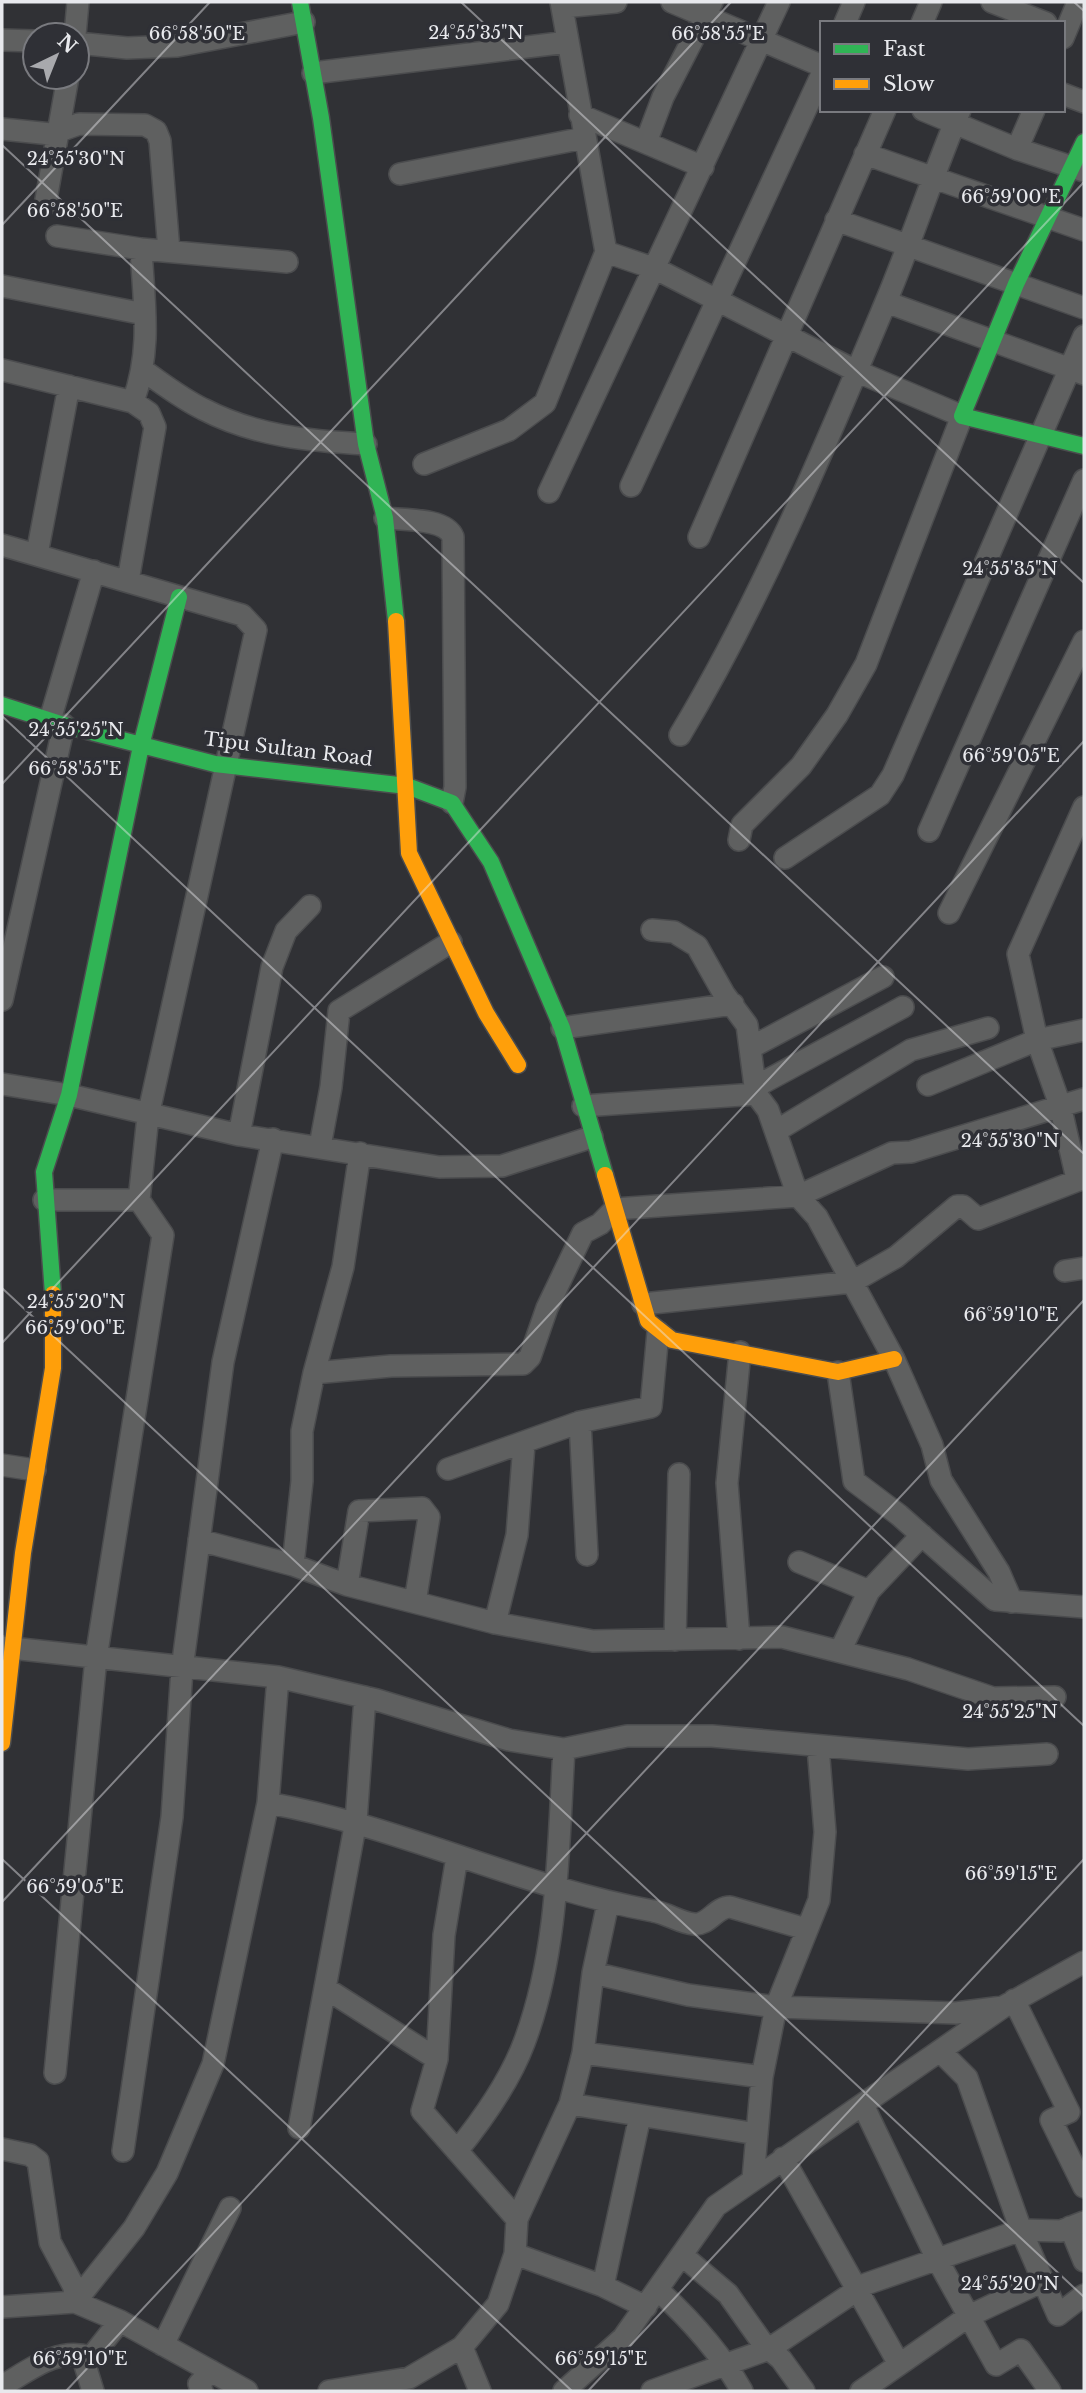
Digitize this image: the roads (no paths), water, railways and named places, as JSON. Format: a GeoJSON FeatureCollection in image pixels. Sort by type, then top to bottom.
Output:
{"type":"FeatureCollection","features":[{"type":"Feature","properties":{"kind":"street"},"geometry":{"type":"LineString","coordinates":[[76,21],[78,2]]}},
{"type":"Feature","properties":{"kind":"street"},"geometry":{"type":"LineString","coordinates":[[424,464],[509,430],[545,402],[606,252],[561,4],[616,2]]}},
{"type":"Feature","properties":{"kind":"street"},"geometry":{"type":"LineString","coordinates":[[672,2],[708,9],[762,41],[820,65]]}},
{"type":"Feature","properties":{"kind":"street"},"geometry":{"type":"LineString","coordinates":[[549,492],[656,269],[779,2]]}},
{"type":"Feature","properties":{"kind":"street"},"geometry":{"type":"LineString","coordinates":[[846,21],[854,2]]}},
{"type":"Feature","properties":{"kind":"street"},"geometry":{"type":"LineString","coordinates":[[923,21],[931,2]]}},
{"type":"Feature","properties":{"kind":"street"},"geometry":{"type":"LineString","coordinates":[[1069,34],[1077,2]]}},
{"type":"Feature","properties":{"kind":"street"},"geometry":{"type":"LineString","coordinates":[[999,8],[1040,21]]}},
{"type":"Feature","properties":{"kind":"street"},"geometry":{"type":"LineString","coordinates":[[646,142],[663,97],[708,9]]}},
{"type":"Feature","properties":{"kind":"street"},"geometry":{"type":"LineString","coordinates":[[91,44],[127,48],[177,46],[302,12],[366,444],[384,518],[400,663],[409,853],[486,1013],[518,1065]]}},
{"type":"Feature","properties":{"kind":"street"},"geometry":{"type":"LineString","coordinates":[[2,40],[21,41]]}},
{"type":"Feature","properties":{"kind":"street"},"geometry":{"type":"LineString","coordinates":[[313,74],[568,42]]}},
{"type":"Feature","properties":{"kind":"street"},"geometry":{"type":"LineString","coordinates":[[631,486],[820,78]]}},
{"type":"Feature","properties":{"kind":"street"},"geometry":{"type":"LineString","coordinates":[[45,205],[66,91]]}},
{"type":"Feature","properties":{"kind":"street"},"geometry":{"type":"LineString","coordinates":[[1065,95],[1084,102]]}},
{"type":"Feature","properties":{"kind":"street"},"geometry":{"type":"LineString","coordinates":[[699,537],[884,112]]}},
{"type":"Feature","properties":{"kind":"street"},"geometry":{"type":"LineString","coordinates":[[933,112],[957,117],[1017,149],[1078,169]]}},
{"type":"Feature","properties":{"kind":"street"},"geometry":{"type":"LineString","coordinates":[[1017,149],[1033,112]]}},
{"type":"Feature","properties":{"kind":"street"},"geometry":{"type":"LineString","coordinates":[[580,115],[703,167]]}},
{"type":"Feature","properties":{"kind":"street"},"geometry":{"type":"LineString","coordinates":[[680,735],[722,666],[856,371],[886,302],[957,117]]}},
{"type":"Feature","properties":{"kind":"street"},"geometry":{"type":"LineString","coordinates":[[2,129],[59,133],[79,124],[145,125],[156,131],[160,141],[169,251]]}},
{"type":"Feature","properties":{"kind":"street"},"geometry":{"type":"LineString","coordinates":[[400,174],[584,138]]}},
{"type":"Feature","properties":{"kind":"street"},"geometry":{"type":"LineString","coordinates":[[739,840],[743,825],[800,766],[823,735],[866,664],[1016,284],[1048,215],[1078,169],[1084,142]]}},
{"type":"Feature","properties":{"kind":"street"},"geometry":{"type":"LineString","coordinates":[[865,153],[1048,215],[1084,230]]}},
{"type":"Feature","properties":{"kind":"street"},"geometry":{"type":"LineString","coordinates":[[836,220],[908,243],[1084,308]]}},
{"type":"Feature","properties":{"kind":"street"},"geometry":{"type":"LineString","coordinates":[[57,236],[141,249],[287,261]]}},
{"type":"Feature","properties":{"kind":"street"},"geometry":{"type":"LineString","coordinates":[[133,402],[144,371],[141,249]]}},
{"type":"Feature","properties":{"kind":"street"},"geometry":{"type":"LineString","coordinates":[[606,252],[656,269],[856,371],[962,416],[1084,446]]}},
{"type":"Feature","properties":{"kind":"street"},"geometry":{"type":"LineString","coordinates":[[2,286],[144,314]]}},
{"type":"Feature","properties":{"kind":"street"},"geometry":{"type":"LineString","coordinates":[[886,302],[1077,371]]}},
{"type":"Feature","properties":{"kind":"street"},"geometry":{"type":"LineString","coordinates":[[785,858],[880,795],[893,775],[1040,434],[1077,371],[1084,335]]}},
{"type":"Feature","properties":{"kind":"street"},"geometry":{"type":"LineString","coordinates":[[2,370],[133,402],[149,413],[155,427],[128,581]]}},
{"type":"Feature","properties":{"kind":"street"},"geometry":{"type":"LineString","coordinates":[[144,371],[203,409],[264,433],[306,441],[366,444]]}},
{"type":"Feature","properties":{"kind":"street"},"geometry":{"type":"LineString","coordinates":[[37,554],[69,386]]}},
{"type":"Feature","properties":{"kind":"street"},"geometry":{"type":"LineString","coordinates":[[929,831],[1084,480]]}},
{"type":"Feature","properties":{"kind":"street"},"geometry":{"type":"LineString","coordinates":[[384,518],[441,525],[451,531],[453,537],[455,787],[452,803],[491,862],[562,1028],[648,1321],[657,1332],[672,1340],[838,1372],[894,1359]]}},
{"type":"Feature","properties":{"kind":"street"},"geometry":{"type":"LineString","coordinates":[[2,545],[243,615],[256,630],[148,1116],[139,1200],[163,1235],[96,1658],[55,2073]]}},
{"type":"Feature","properties":{"kind":"street"},"geometry":{"type":"LineString","coordinates":[[2,1000],[57,722],[94,571]]}},
{"type":"Feature","properties":{"kind":"street"},"geometry":{"type":"LineString","coordinates":[[2,1743],[7,1647],[53,1368],[53,1265],[44,1200],[44,1172],[69,1095],[141,746],[179,597]]}},
{"type":"Feature","properties":{"kind":"street"},"geometry":{"type":"LineString","coordinates":[[949,913],[1084,641]]}},
{"type":"Feature","properties":{"kind":"street","name":"Tipu Sultan Road"},"geometry":{"type":"LineString","coordinates":[[2,705],[141,746],[226,765],[407,786],[452,803]]}},
{"type":"Feature","properties":{"kind":"street"},"geometry":{"type":"LineString","coordinates":[[643,1304],[852,1282],[896,1257],[957,1206],[963,1206],[978,1219],[1080,1179],[1060,1105],[1037,1040],[1018,954],[1084,807]]}},
{"type":"Feature","properties":{"kind":"street"},"geometry":{"type":"LineString","coordinates":[[239,1135],[272,967],[286,931],[310,906]]}},
{"type":"Feature","properties":{"kind":"street"},"geometry":{"type":"LineString","coordinates":[[652,930],[674,932],[697,946],[723,995],[733,1004],[747,1025],[756,1090],[768,1110],[798,1196],[817,1217],[894,1359],[932,1445],[941,1480],[999,1572],[1012,1602]]}},
{"type":"Feature","properties":{"kind":"street"},"geometry":{"type":"LineString","coordinates":[[320,1146],[331,1087],[339,1011],[451,942]]}},
{"type":"Feature","properties":{"kind":"street"},"geometry":{"type":"LineString","coordinates":[[750,1048],[883,978]]}},
{"type":"Feature","properties":{"kind":"street"},"geometry":{"type":"LineString","coordinates":[[562,1028],[733,1004]]}},
{"type":"Feature","properties":{"kind":"street"},"geometry":{"type":"LineString","coordinates":[[583,1106],[756,1090],[903,1007]]}},
{"type":"Feature","properties":{"kind":"street"},"geometry":{"type":"LineString","coordinates":[[776,1131],[911,1050],[988,1028]]}},
{"type":"Feature","properties":{"kind":"street"},"geometry":{"type":"LineString","coordinates":[[928,1085],[1037,1040],[1084,1030]]}},
{"type":"Feature","properties":{"kind":"street"},"geometry":{"type":"LineString","coordinates":[[2,1084],[69,1095],[148,1116],[239,1135],[439,1167],[502,1166],[592,1137]]}},
{"type":"Feature","properties":{"kind":"street"},"geometry":{"type":"LineString","coordinates":[[314,1373],[391,1366],[523,1364],[530,1357],[542,1320],[583,1233],[600,1224],[615,1209],[798,1196],[892,1153],[911,1152],[1084,1099]]}},
{"type":"Feature","properties":{"kind":"street"},"geometry":{"type":"LineString","coordinates":[[123,2151],[172,1817],[182,1668],[223,1362],[273,1139]]}},
{"type":"Feature","properties":{"kind":"street"},"geometry":{"type":"LineString","coordinates":[[293,1564],[302,1481],[302,1431],[314,1373],[343,1267],[360,1153]]}},
{"type":"Feature","properties":{"kind":"street"},"geometry":{"type":"LineString","coordinates":[[44,1200],[139,1200]]}},
{"type":"Feature","properties":{"kind":"street"},"geometry":{"type":"LineString","coordinates":[[448,1469],[580,1422],[651,1407],[657,1332]]}},
{"type":"Feature","properties":{"kind":"street"},"geometry":{"type":"LineString","coordinates":[[739,1639],[727,1483],[740,1352]]}},
{"type":"Feature","properties":{"kind":"street"},"geometry":{"type":"LineString","coordinates":[[838,1372],[854,1481],[922,1535],[995,1600],[1084,1607]]}},
{"type":"Feature","properties":{"kind":"street"},"geometry":{"type":"LineString","coordinates":[[580,1422],[587,1555]]}},
{"type":"Feature","properties":{"kind":"street"},"geometry":{"type":"LineString","coordinates":[[495,1623],[517,1535],[524,1444]]}},
{"type":"Feature","properties":{"kind":"street"},"geometry":{"type":"LineString","coordinates":[[2,1465],[35,1470]]}},
{"type":"Feature","properties":{"kind":"street"},"geometry":{"type":"LineString","coordinates":[[675,1640],[680,1474]]}},
{"type":"Feature","properties":{"kind":"street"},"geometry":{"type":"LineString","coordinates":[[348,1585],[359,1511],[422,1508],[429,1517],[415,1602]]}},
{"type":"Feature","properties":{"kind":"street"},"geometry":{"type":"LineString","coordinates":[[839,1651],[869,1591],[922,1535]]}},
{"type":"Feature","properties":{"kind":"street"},"geometry":{"type":"LineString","coordinates":[[198,1540],[293,1564],[348,1585],[495,1623],[593,1641],[782,1637],[908,1669],[993,1698],[1055,1697]]}},
{"type":"Feature","properties":{"kind":"street"},"geometry":{"type":"LineString","coordinates":[[799,1562],[869,1591]]}},
{"type":"Feature","properties":{"kind":"street"},"geometry":{"type":"LineString","coordinates":[[7,1647],[278,1677],[365,1697],[509,1740],[564,1749],[639,1736],[712,1735],[968,1759],[1047,1754]]}},
{"type":"Feature","properties":{"kind":"street"},"geometry":{"type":"LineString","coordinates":[[75,2302],[134,2228],[167,2173],[213,2064],[268,1803],[278,1677]]}},
{"type":"Feature","properties":{"kind":"street"},"geometry":{"type":"LineString","coordinates":[[299,2128],[356,1821],[365,1697]]}},
{"type":"Feature","properties":{"kind":"street"},"geometry":{"type":"LineString","coordinates":[[753,2179],[762,2077],[776,2007],[819,1900],[825,1832],[818,1747]]}},
{"type":"Feature","properties":{"kind":"street"},"geometry":{"type":"LineString","coordinates":[[457,2151],[486,2115],[524,2044],[544,1966],[555,1889],[564,1749]]}},
{"type":"Feature","properties":{"kind":"street"},"geometry":{"type":"LineString","coordinates":[[268,1803],[356,1821],[555,1889],[608,1903],[661,1912],[691,1924],[699,1924],[722,1907],[730,1907],[806,1928]]}},
{"type":"Feature","properties":{"kind":"street"},"geometry":{"type":"LineString","coordinates":[[457,1857],[444,1935],[437,2059],[422,2111],[517,2219]]}},
{"type":"Feature","properties":{"kind":"street"},"geometry":{"type":"LineString","coordinates":[[329,2391],[412,2385],[462,2347],[498,2304],[515,2254],[517,2219],[570,2104],[583,2053],[593,1973],[608,1903]]}},
{"type":"Feature","properties":{"kind":"street"},"geometry":{"type":"LineString","coordinates":[[564,2391],[623,2338],[716,2206],[1008,2003],[1084,1962]]}},
{"type":"Feature","properties":{"kind":"street"},"geometry":{"type":"LineString","coordinates":[[593,1973],[688,1996],[776,2007],[956,2013],[1008,2003]]}},
{"type":"Feature","properties":{"kind":"street"},"geometry":{"type":"LineString","coordinates":[[325,1988],[437,2059]]}},
{"type":"Feature","properties":{"kind":"street"},"geometry":{"type":"LineString","coordinates":[[1008,2003],[1077,2108],[1051,2120],[1084,2187]]}},
{"type":"Feature","properties":{"kind":"street"},"geometry":{"type":"LineString","coordinates":[[940,2051],[967,2078],[1021,2230],[1058,2315],[1084,2295]]}},
{"type":"Feature","properties":{"kind":"street"},"geometry":{"type":"LineString","coordinates":[[583,2053],[762,2077]]}},
{"type":"Feature","properties":{"kind":"street"},"geometry":{"type":"LineString","coordinates":[[570,2104],[757,2134]]}},
{"type":"Feature","properties":{"kind":"street"},"geometry":{"type":"LineString","coordinates":[[863,2105],[937,2259],[996,2365],[1021,2350],[1050,2391]]}},
{"type":"Feature","properties":{"kind":"street"},"geometry":{"type":"LineString","coordinates":[[603,2286],[640,2116]]}},
{"type":"Feature","properties":{"kind":"street"},"geometry":{"type":"LineString","coordinates":[[2,2149],[30,2155],[38,2161],[50,2242],[74,2287],[75,2302]]}},
{"type":"Feature","properties":{"kind":"street"},"geometry":{"type":"LineString","coordinates":[[783,2158],[899,2364]]}},
{"type":"Feature","properties":{"kind":"street"},"geometry":{"type":"LineString","coordinates":[[163,2345],[230,2208]]}},
{"type":"Feature","properties":{"kind":"street"},"geometry":{"type":"LineString","coordinates":[[652,2391],[769,2349],[858,2289],[1021,2230],[1061,2231],[1077,2225],[1084,2261]]}},
{"type":"Feature","properties":{"kind":"street"},"geometry":{"type":"LineString","coordinates":[[515,2254],[603,2286],[646,2307]]}},
{"type":"Feature","properties":{"kind":"street"},"geometry":{"type":"LineString","coordinates":[[683,2256],[728,2294],[804,2391]]}},
{"type":"Feature","properties":{"kind":"street"},"geometry":{"type":"LineString","coordinates":[[861,2391],[969,2316],[1043,2281]]}},
{"type":"Feature","properties":{"kind":"street"},"geometry":{"type":"LineString","coordinates":[[658,2290],[690,2319],[727,2364],[742,2391]]}},
{"type":"Feature","properties":{"kind":"street"},"geometry":{"type":"LineString","coordinates":[[2,2307],[75,2302],[120,2321],[247,2391]]}},
{"type":"Feature","properties":{"kind":"street"},"geometry":{"type":"LineString","coordinates":[[93,2391],[85,2365],[120,2321]]}},
{"type":"Feature","properties":{"kind":"street"},"geometry":{"type":"LineString","coordinates":[[462,2347],[480,2391]]}},
{"type":"Feature","properties":{"kind":"street"},"geometry":{"type":"LineString","coordinates":[[2,2386],[53,2357],[74,2352],[90,2357]]}},
{"type":"Feature","properties":{"kind":"street"},"geometry":{"type":"LineString","coordinates":[[202,2391],[199,2384],[211,2371]]}}]}
